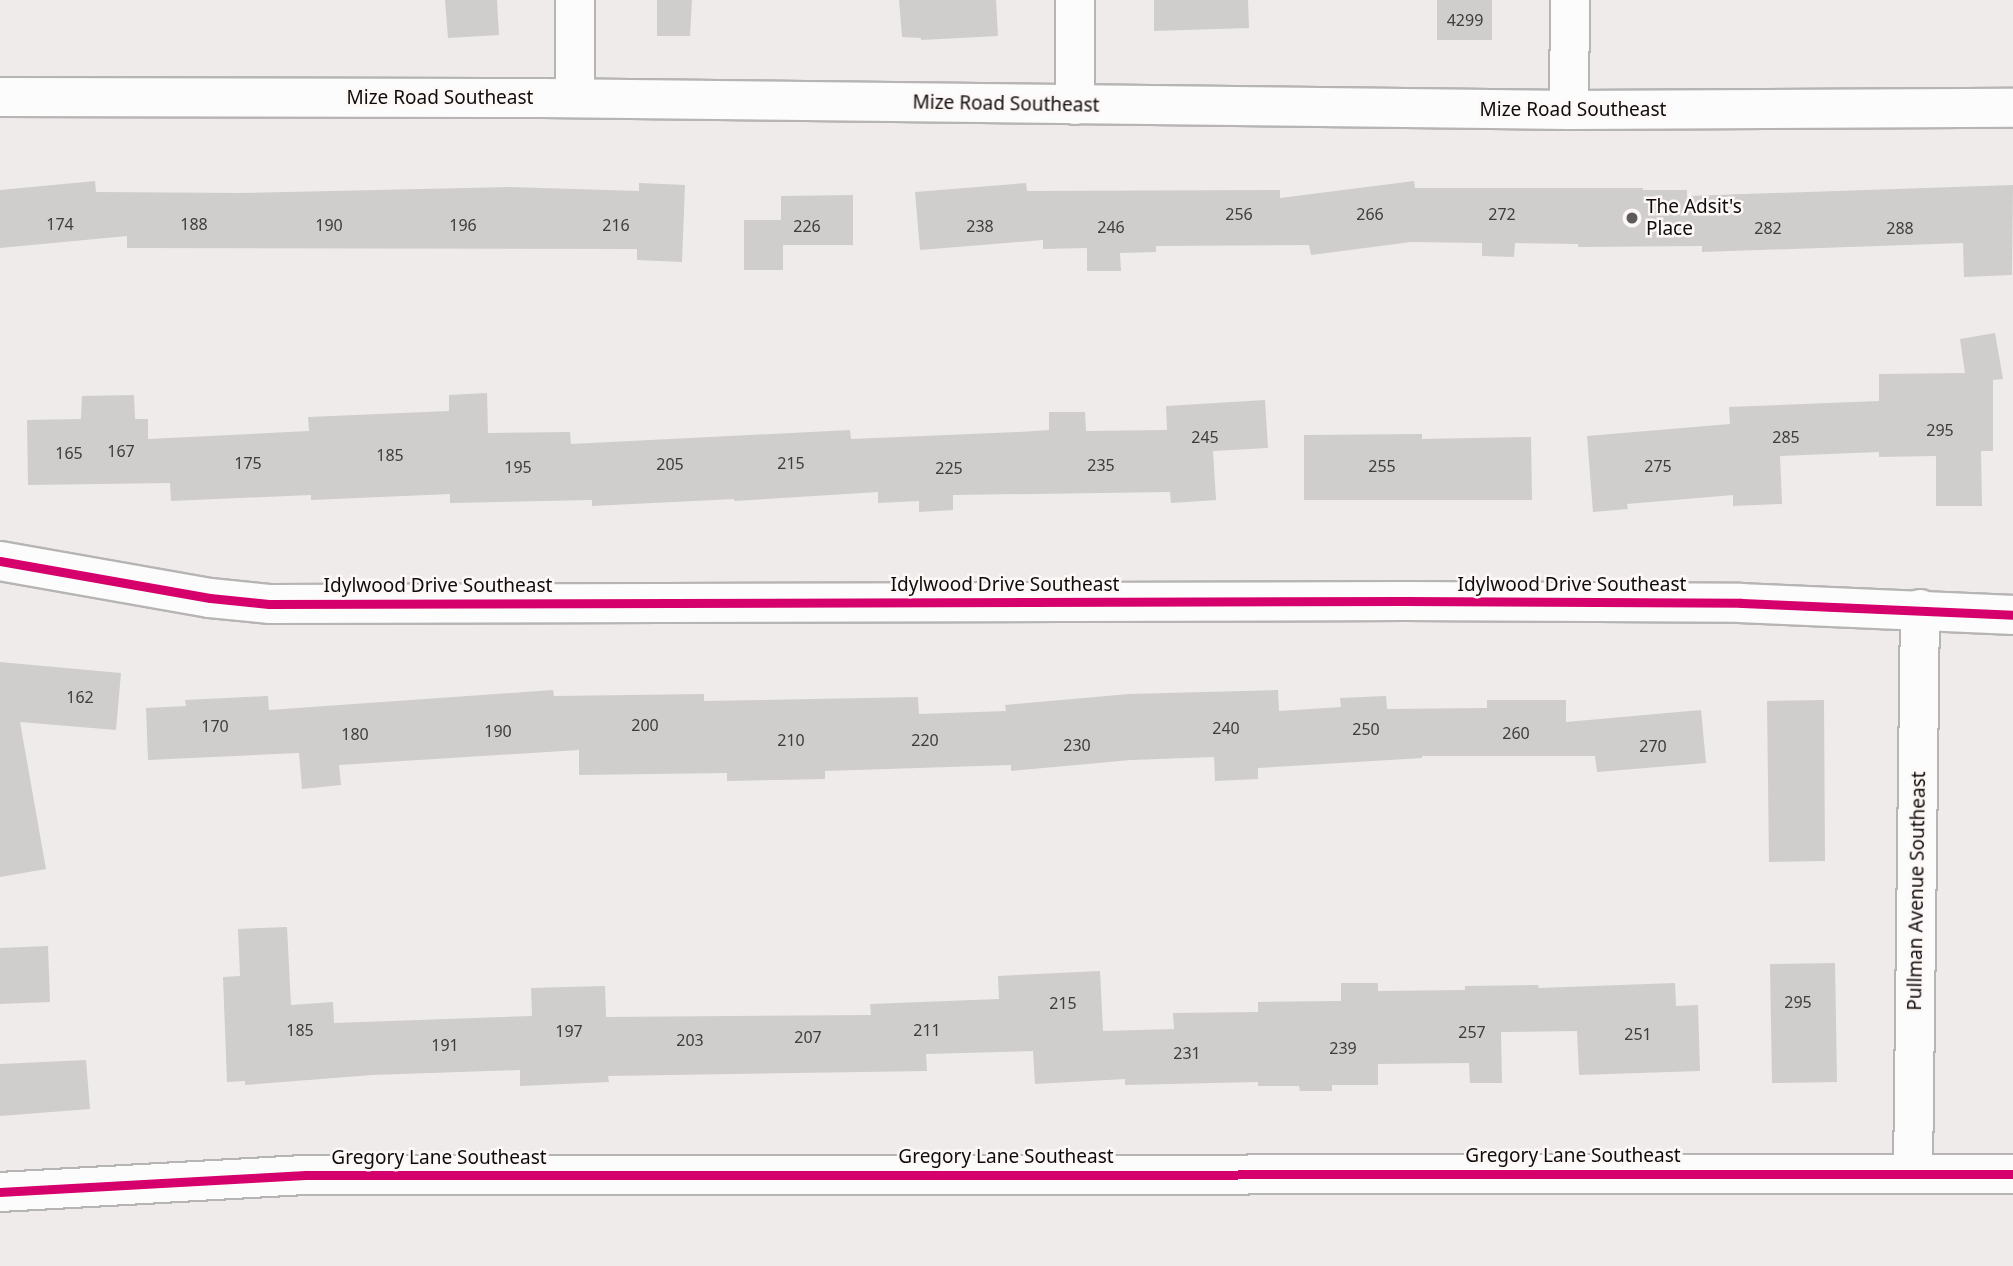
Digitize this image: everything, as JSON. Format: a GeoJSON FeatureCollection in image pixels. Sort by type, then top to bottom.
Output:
{"type":"FeatureCollection","features":[{"type":"Feature","properties":{"kind":"street"},"geometry":{"type":"LineString","coordinates":[[575,0],[575,98]]}},
{"type":"Feature","properties":{"kind":"street"},"geometry":{"type":"LineString","coordinates":[[1075,0],[1075,105]]}},
{"type":"Feature","properties":{"kind":"street"},"geometry":{"type":"LineString","coordinates":[[1569,110],[1570,0]]}},
{"type":"Feature","properties":{"kind":"street","name":"Mize Road Southeast"},"geometry":{"type":"LineString","coordinates":[[0,97],[575,98],[1569,110],[2013,108]]}},
{"type":"Feature","properties":{"kind":"street","name":"Idylwood Drive Southeast"},"geometry":{"type":"LineString","coordinates":[[0,561],[211,598],[269,604],[1405,601],[1741,603],[2013,615]]}},
{"type":"Feature","properties":{"kind":"street","name":"Pullman Avenue Southeast"},"geometry":{"type":"LineString","coordinates":[[1913,1173],[1920,609]]}},
{"type":"Feature","properties":{"kind":"street","name":"Gregory Lane Southeast"},"geometry":{"type":"LineString","coordinates":[[0,1192],[306,1175],[2013,1174]]}},
{"type":"Feature","properties":{"kind":"building"},"geometry":{"type":"Polygon","coordinates":[[[445,0],[497,0],[499,35],[448,38],[445,0]]]}},
{"type":"Feature","properties":{"kind":"building"},"geometry":{"type":"Polygon","coordinates":[[[657,0],[692,0],[690,36],[657,36],[657,0]]]}},
{"type":"Feature","properties":{"kind":"building"},"geometry":{"type":"Polygon","coordinates":[[[899,0],[996,0],[998,36],[921,40],[902,37],[899,0]]]}},
{"type":"Feature","properties":{"kind":"building"},"geometry":{"type":"Polygon","coordinates":[[[1154,0],[1248,0],[1249,28],[1154,31],[1154,0]]]}},
{"type":"Feature","properties":{"kind":"building"},"geometry":{"type":"Polygon","coordinates":[[[1437,0],[1492,0],[1492,40],[1437,40],[1437,0]]]}},
{"type":"Feature","properties":{"kind":"building"},"geometry":{"type":"Polygon","coordinates":[[[95,181],[96,192],[240,193],[510,187],[639,191],[639,183],[685,185],[682,262],[637,260],[637,249],[127,248],[127,236],[0,248],[0,190],[95,181]]]}},
{"type":"Feature","properties":{"kind":"building"},"geometry":{"type":"Polygon","coordinates":[[[1414,181],[1415,188],[1643,188],[1687,190],[1687,196],[2013,185],[2012,275],[1964,277],[1963,243],[1702,252],[1702,246],[1578,247],[1578,244],[1515,243],[1514,257],[1482,256],[1482,243],[1411,242],[1311,255],[1309,245],[1156,246],[1156,252],[1120,253],[1121,271],[1087,271],[1087,248],[1043,249],[1043,240],[920,250],[915,192],[1026,183],[1027,191],[1280,190],[1280,198],[1414,181]]]}},
{"type":"Feature","properties":{"kind":"building"},"geometry":{"type":"Polygon","coordinates":[[[853,195],[853,245],[783,245],[783,270],[744,270],[744,220],[781,220],[781,196],[853,195]]]}},
{"type":"Feature","properties":{"kind":"building"},"geometry":{"type":"Polygon","coordinates":[[[1995,333],[2003,379],[1993,380],[1993,451],[1981,451],[1982,506],[1936,506],[1936,456],[1879,457],[1879,452],[1780,456],[1782,504],[1733,506],[1733,495],[1627,504],[1628,509],[1593,512],[1587,436],[1730,424],[1729,407],[1879,401],[1879,374],[1965,373],[1960,339],[1995,333]]]}},
{"type":"Feature","properties":{"kind":"building"},"geometry":{"type":"Polygon","coordinates":[[[487,393],[488,433],[570,432],[571,444],[850,430],[851,439],[1049,430],[1049,412],[1085,412],[1086,431],[1167,430],[1166,406],[1265,400],[1268,448],[1213,451],[1216,500],[1171,503],[1170,492],[953,495],[953,510],[919,512],[919,501],[878,503],[878,492],[592,506],[592,500],[450,503],[450,494],[311,500],[311,495],[171,501],[170,483],[28,485],[27,420],[81,419],[82,396],[134,395],[135,419],[148,419],[148,439],[309,431],[308,417],[449,411],[449,395],[487,393]]]}},
{"type":"Feature","properties":{"kind":"building"},"geometry":{"type":"Polygon","coordinates":[[[1422,434],[1422,439],[1531,437],[1532,500],[1304,500],[1304,435],[1422,434]]]}},
{"type":"Feature","properties":{"kind":"building"},"geometry":{"type":"Polygon","coordinates":[[[0,662],[121,673],[116,730],[20,722],[46,869],[0,877],[0,662]]]}},
{"type":"Feature","properties":{"kind":"building"},"geometry":{"type":"Polygon","coordinates":[[[553,690],[554,696],[704,694],[704,701],[918,697],[919,714],[1006,711],[1005,705],[1129,694],[1278,690],[1279,711],[1341,707],[1340,698],[1386,696],[1387,709],[1487,708],[1487,700],[1566,700],[1566,722],[1701,710],[1706,763],[1597,772],[1595,756],[1422,756],[1258,768],[1258,779],[1215,781],[1214,757],[1131,760],[1011,771],[1011,765],[825,771],[825,779],[727,781],[727,773],[579,775],[579,750],[339,765],[341,785],[302,789],[299,753],[148,760],[146,708],[186,706],[185,700],[268,696],[269,710],[553,690]]]}},
{"type":"Feature","properties":{"kind":"building"},"geometry":{"type":"Polygon","coordinates":[[[1824,700],[1825,861],[1769,862],[1767,701],[1824,700]]]}},
{"type":"Feature","properties":{"kind":"building"},"geometry":{"type":"Polygon","coordinates":[[[287,927],[291,1005],[333,1002],[334,1023],[532,1016],[531,988],[605,986],[606,1017],[871,1015],[870,1004],[999,999],[998,976],[1100,971],[1103,1031],[1174,1029],[1173,1013],[1258,1012],[1258,1002],[1341,1001],[1341,983],[1378,983],[1378,991],[1465,990],[1465,986],[1538,985],[1539,988],[1675,983],[1676,1006],[1698,1005],[1700,1071],[1579,1075],[1577,1031],[1501,1032],[1502,1083],[1470,1083],[1469,1063],[1378,1064],[1378,1085],[1332,1085],[1332,1091],[1300,1091],[1299,1086],[1258,1086],[1258,1082],[1125,1085],[1125,1079],[1035,1084],[1033,1051],[926,1054],[927,1071],[608,1076],[609,1082],[520,1086],[520,1070],[372,1075],[245,1085],[245,1081],[227,1082],[223,977],[240,976],[238,929],[287,927]]]}},
{"type":"Feature","properties":{"kind":"building"},"geometry":{"type":"Polygon","coordinates":[[[48,946],[50,1002],[0,1004],[0,948],[48,946]]]}},
{"type":"Feature","properties":{"kind":"building"},"geometry":{"type":"Polygon","coordinates":[[[1835,963],[1837,1082],[1772,1083],[1770,964],[1835,963]]]}},
{"type":"Feature","properties":{"kind":"building"},"geometry":{"type":"Polygon","coordinates":[[[86,1060],[90,1109],[0,1116],[0,1064],[86,1060]]]}},
{"type":"Feature","properties":{"kind":"cycle path"},"geometry":{"type":"LineString","coordinates":[[0,561],[210,598],[269,604],[1405,601],[1741,603],[2013,615]]}},
{"type":"Feature","properties":{"kind":"cycle path"},"geometry":{"type":"LineString","coordinates":[[0,1192],[306,1175],[2013,1174]]}},
{"type":"Feature","properties":{"kind":"place","name":"The Adsit's Place"},"geometry":{"type":"Point","coordinates":[1632,218]}}]}
